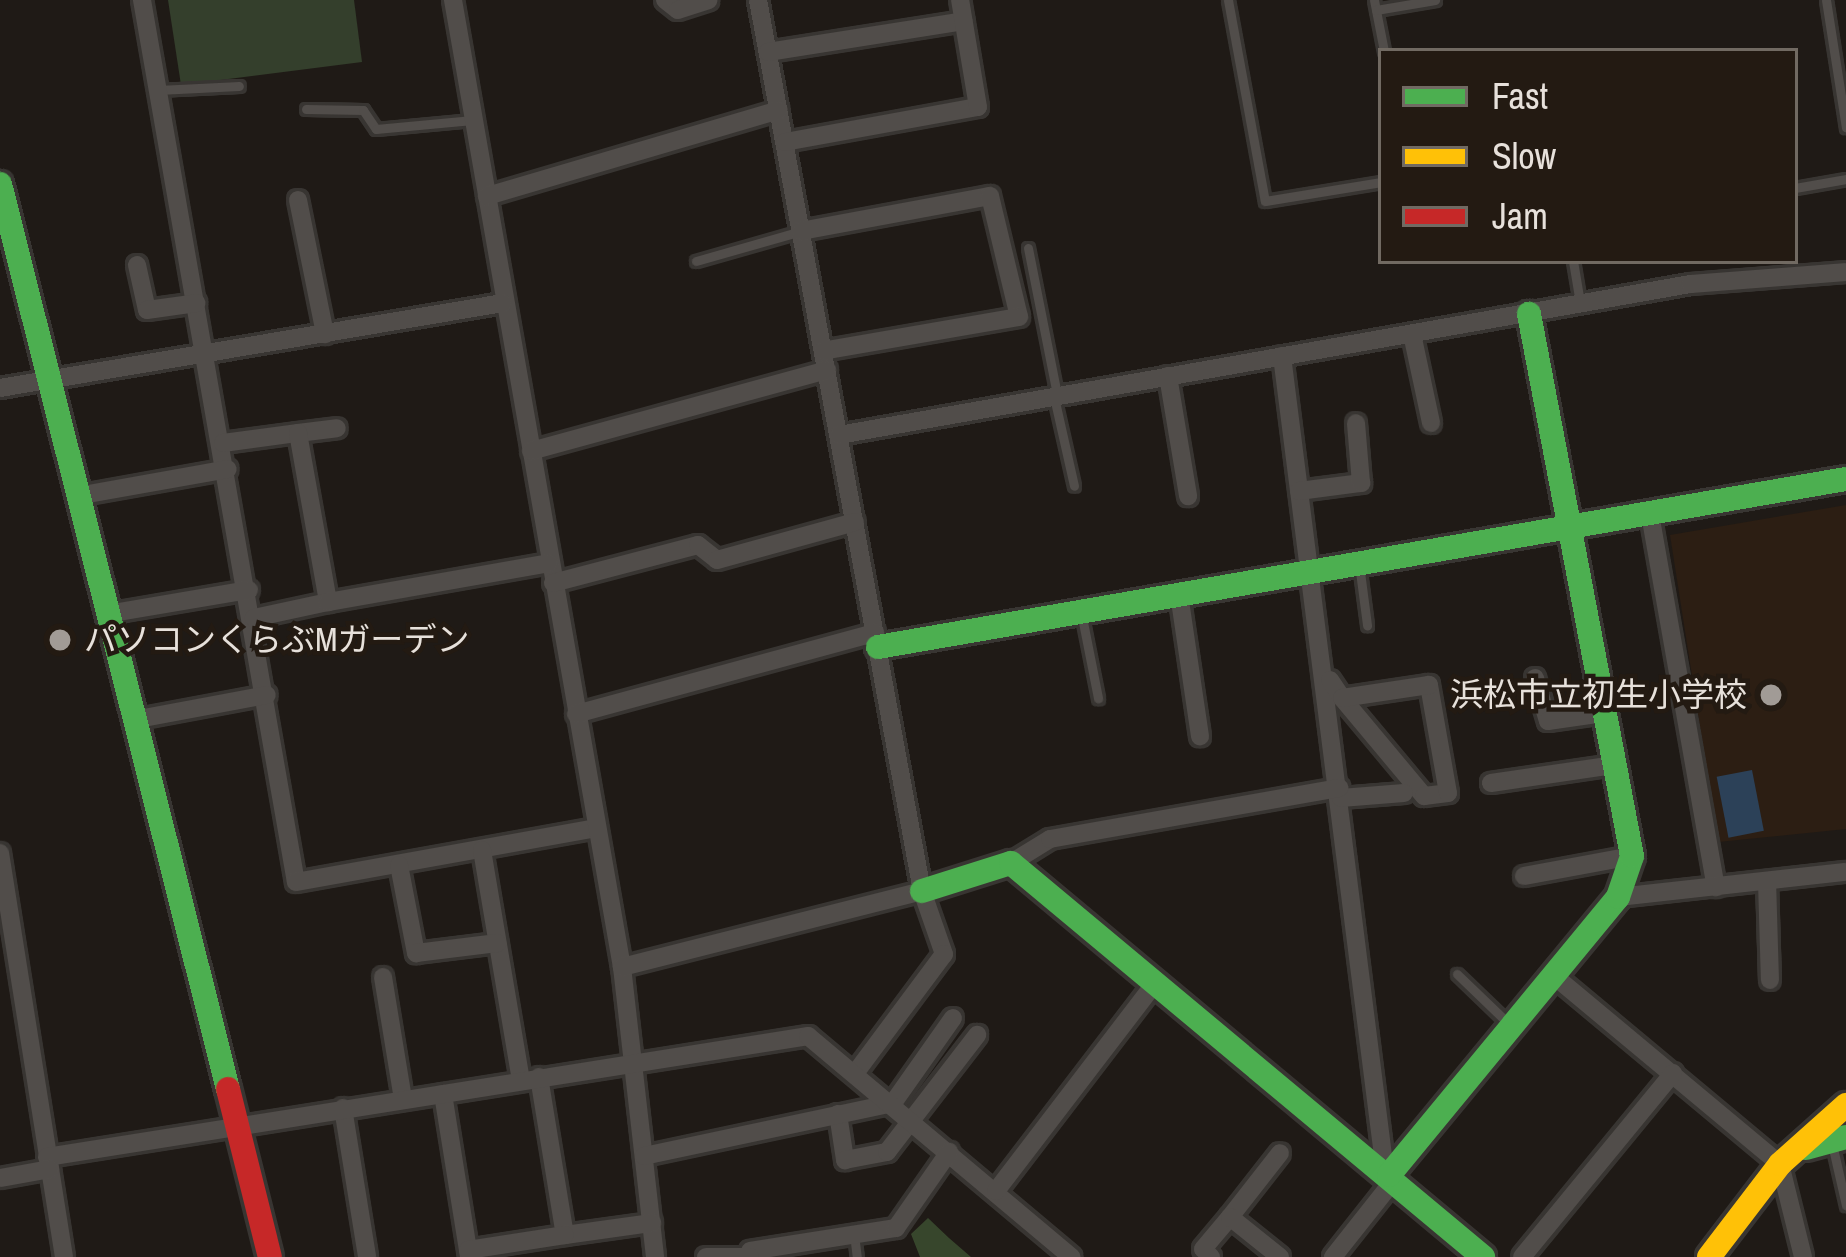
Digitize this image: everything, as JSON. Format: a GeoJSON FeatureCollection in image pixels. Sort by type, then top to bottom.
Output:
{"type":"FeatureCollection","features":[{"type":"Feature","properties":{"kind":"street"},"geometry":{"type":"LineString","coordinates":[[142,0],[224,443],[296,882],[595,828]]}},
{"type":"Feature","properties":{"kind":"street"},"geometry":{"type":"LineString","coordinates":[[453,0],[622,967],[655,1257]]}},
{"type":"Feature","properties":{"kind":"street"},"geometry":{"type":"LineString","coordinates":[[665,0],[678,10],[708,0]]}},
{"type":"Feature","properties":{"kind":"street"},"geometry":{"type":"LineString","coordinates":[[758,0],[922,891],[944,954],[856,1072]]}},
{"type":"Feature","properties":{"kind":"street"},"geometry":{"type":"LineString","coordinates":[[784,142],[978,107],[960,0]]}},
{"type":"Feature","properties":{"kind":"street"},"geometry":{"type":"LineString","coordinates":[[768,52],[964,21]]}},
{"type":"Feature","properties":{"kind":"street"},"geometry":{"type":"LineString","coordinates":[[487,196],[779,110]]}},
{"type":"Feature","properties":{"kind":"street"},"geometry":{"type":"LineString","coordinates":[[0,184],[270,1257]]}},
{"type":"Feature","properties":{"kind":"street"},"geometry":{"type":"LineString","coordinates":[[531,451],[825,360],[1019,317],[990,196],[801,231]]}},
{"type":"Feature","properties":{"kind":"street"},"geometry":{"type":"LineString","coordinates":[[298,200],[325,334]]}},
{"type":"Feature","properties":{"kind":"street"},"geometry":{"type":"LineString","coordinates":[[137,266],[148,310],[197,303]]}},
{"type":"Feature","properties":{"kind":"street"},"geometry":{"type":"LineString","coordinates":[[839,435],[1580,303],[1846,272]]}},
{"type":"Feature","properties":{"kind":"street"},"geometry":{"type":"LineString","coordinates":[[0,388],[503,303]]}},
{"type":"Feature","properties":{"kind":"street"},"geometry":{"type":"LineString","coordinates":[[1333,1257],[1389,1175],[1618,897],[1632,856],[1529,314]]}},
{"type":"Feature","properties":{"kind":"street"},"geometry":{"type":"LineString","coordinates":[[1412,334],[1431,423]]}},
{"type":"Feature","properties":{"kind":"street"},"geometry":{"type":"LineString","coordinates":[[1282,356],[1389,1175]]}},
{"type":"Feature","properties":{"kind":"street"},"geometry":{"type":"LineString","coordinates":[[1168,376],[1188,496]]}},
{"type":"Feature","properties":{"kind":"street"},"geometry":{"type":"LineString","coordinates":[[1299,491],[1361,483],[1355,423]]}},
{"type":"Feature","properties":{"kind":"street"},"geometry":{"type":"LineString","coordinates":[[224,443],[337,428]]}},
{"type":"Feature","properties":{"kind":"street"},"geometry":{"type":"LineString","coordinates":[[298,433],[328,602]]}},
{"type":"Feature","properties":{"kind":"street"},"geometry":{"type":"LineString","coordinates":[[77,496],[228,469]]}},
{"type":"Feature","properties":{"kind":"street"},"geometry":{"type":"LineString","coordinates":[[576,714],[877,640],[1081,612],[1846,479]]}},
{"type":"Feature","properties":{"kind":"street"},"geometry":{"type":"LineString","coordinates":[[1650,514],[1716,887]]}},
{"type":"Feature","properties":{"kind":"street"},"geometry":{"type":"LineString","coordinates":[[254,618],[328,602],[551,573],[698,545],[717,560],[855,522]]}},
{"type":"Feature","properties":{"kind":"street"},"geometry":{"type":"LineString","coordinates":[[106,614],[249,590]]}},
{"type":"Feature","properties":{"kind":"street"},"geometry":{"type":"LineString","coordinates":[[1179,594],[1200,736]]}},
{"type":"Feature","properties":{"kind":"street"},"geometry":{"type":"LineString","coordinates":[[1327,676],[1342,698],[1424,796],[1448,794],[1429,686],[1342,698]]}},
{"type":"Feature","properties":{"kind":"street"},"geometry":{"type":"LineString","coordinates":[[1535,678],[1544,719],[1605,713]]}},
{"type":"Feature","properties":{"kind":"street"},"geometry":{"type":"LineString","coordinates":[[133,720],[267,695]]}},
{"type":"Feature","properties":{"kind":"street"},"geometry":{"type":"LineString","coordinates":[[1491,783],[1616,765]]}},
{"type":"Feature","properties":{"kind":"street"},"geometry":{"type":"LineString","coordinates":[[622,967],[922,891],[1011,863],[1051,839],[1341,793],[1404,794]]}},
{"type":"Feature","properties":{"kind":"street"},"geometry":{"type":"LineString","coordinates":[[482,850],[497,943],[565,1235]]}},
{"type":"Feature","properties":{"kind":"street"},"geometry":{"type":"LineString","coordinates":[[0,854],[64,1257]]}},
{"type":"Feature","properties":{"kind":"street"},"geometry":{"type":"LineString","coordinates":[[1524,876],[1632,856]]}},
{"type":"Feature","properties":{"kind":"street"},"geometry":{"type":"LineString","coordinates":[[1011,863],[1483,1257]]}},
{"type":"Feature","properties":{"kind":"street"},"geometry":{"type":"LineString","coordinates":[[399,866],[416,953],[497,943]]}},
{"type":"Feature","properties":{"kind":"street"},"geometry":{"type":"LineString","coordinates":[[1618,897],[1846,872]]}},
{"type":"Feature","properties":{"kind":"street"},"geometry":{"type":"LineString","coordinates":[[1767,881],[1770,980]]}},
{"type":"Feature","properties":{"kind":"street"},"geometry":{"type":"LineString","coordinates":[[1553,975],[1786,1159],[1803,1257]]}},
{"type":"Feature","properties":{"kind":"street"},"geometry":{"type":"LineString","coordinates":[[383,977],[403,1099]]}},
{"type":"Feature","properties":{"kind":"street"},"geometry":{"type":"LineString","coordinates":[[996,1192],[1154,984]]}},
{"type":"Feature","properties":{"kind":"street"},"geometry":{"type":"LineString","coordinates":[[644,1156],[892,1103],[953,1018]]}},
{"type":"Feature","properties":{"kind":"street"},"geometry":{"type":"LineString","coordinates":[[838,1114],[845,1160],[886,1152],[976,1034]]}},
{"type":"Feature","properties":{"kind":"street"},"geometry":{"type":"LineString","coordinates":[[0,1178],[48,1163],[235,1125],[808,1036],[1071,1257]]}},
{"type":"Feature","properties":{"kind":"street"},"geometry":{"type":"LineString","coordinates":[[1522,1257],[1673,1073]]}},
{"type":"Feature","properties":{"kind":"street"},"geometry":{"type":"LineString","coordinates":[[443,1094],[469,1253],[652,1223]]}},
{"type":"Feature","properties":{"kind":"street"},"geometry":{"type":"LineString","coordinates":[[1709,1257],[1786,1159],[1846,1105]]}},
{"type":"Feature","properties":{"kind":"street"},"geometry":{"type":"LineString","coordinates":[[343,1108],[367,1257]]}},
{"type":"Feature","properties":{"kind":"street"},"geometry":{"type":"LineString","coordinates":[[1786,1159],[1839,1138]]}},
{"type":"Feature","properties":{"kind":"street"},"geometry":{"type":"LineString","coordinates":[[706,1257],[750,1254],[903,1224],[949,1152]]}},
{"type":"Feature","properties":{"kind":"street"},"geometry":{"type":"LineString","coordinates":[[1211,1257],[1203,1249],[1280,1153]]}},
{"type":"Feature","properties":{"kind":"street"},"geometry":{"type":"LineString","coordinates":[[1230,1217],[1280,1257]]}},
{"type":"Feature","properties":{"kind":"lane"},"geometry":{"type":"LineString","coordinates":[[1228,0],[1265,201],[1378,182]]}},
{"type":"Feature","properties":{"kind":"lane"},"geometry":{"type":"LineString","coordinates":[[1383,48],[1375,5],[1435,0]]}},
{"type":"Feature","properties":{"kind":"lane"},"geometry":{"type":"LineString","coordinates":[[1826,0],[1846,127]]}},
{"type":"Feature","properties":{"kind":"lane"},"geometry":{"type":"LineString","coordinates":[[158,90],[239,86]]}},
{"type":"Feature","properties":{"kind":"lane"},"geometry":{"type":"LineString","coordinates":[[306,109],[362,110],[376,129],[473,120]]}},
{"type":"Feature","properties":{"kind":"lane"},"geometry":{"type":"LineString","coordinates":[[1798,187],[1846,179]]}},
{"type":"Feature","properties":{"kind":"lane"},"geometry":{"type":"LineString","coordinates":[[696,261],[801,231]]}},
{"type":"Feature","properties":{"kind":"lane"},"geometry":{"type":"LineString","coordinates":[[1028,248],[1074,486]]}},
{"type":"Feature","properties":{"kind":"lane"},"geometry":{"type":"LineString","coordinates":[[1574,264],[1580,303]]}},
{"type":"Feature","properties":{"kind":"lane"},"geometry":{"type":"LineString","coordinates":[[1359,564],[1367,625]]}},
{"type":"Feature","properties":{"kind":"lane"},"geometry":{"type":"LineString","coordinates":[[1081,612],[1098,698]]}},
{"type":"Feature","properties":{"kind":"lane"},"geometry":{"type":"LineString","coordinates":[[1457,974],[1511,1026]]}},
{"type":"Feature","properties":{"kind":"lane"},"geometry":{"type":"LineString","coordinates":[[1839,1138],[1846,1205]]}},
{"type":"Feature","properties":{"kind":"lane"},"geometry":{"type":"LineString","coordinates":[[854,1234],[857,1257]]}},
{"type":"Feature","properties":{"kind":"shaded area","name":"浜松市立初生小学校"},"geometry":{"type":"Polygon","coordinates":[[[1846,505],[1846,829],[1718,842],[1670,535],[1846,505]]]}},
{"type":"Feature","properties":{"kind":"green space"},"geometry":{"type":"Polygon","coordinates":[[[168,0],[354,0],[362,62],[181,85],[168,0]]]}},
{"type":"Feature","properties":{"kind":"green space"},"geometry":{"type":"Polygon","coordinates":[[[928,1218],[971,1257],[920,1257],[911,1234],[928,1218]]]}},
{"type":"Feature","properties":{"kind":"water"},"geometry":{"type":"Polygon","coordinates":[[[1752,770],[1764,831],[1728,838],[1717,777],[1752,770]]]}},
{"type":"Feature","properties":{"kind":"traffic: fast"},"geometry":{"type":"LineString","coordinates":[[0,184],[228,1089]]}},
{"type":"Feature","properties":{"kind":"traffic: fast"},"geometry":{"type":"LineString","coordinates":[[1389,1175],[1618,897],[1632,856],[1529,314]]}},
{"type":"Feature","properties":{"kind":"traffic: fast"},"geometry":{"type":"LineString","coordinates":[[878,647],[1846,479]]}},
{"type":"Feature","properties":{"kind":"traffic: fast"},"geometry":{"type":"LineString","coordinates":[[922,891],[1011,863],[1483,1257]]}},
{"type":"Feature","properties":{"kind":"traffic: fast"},"geometry":{"type":"LineString","coordinates":[[1806,1148],[1846,1137]]}},
{"type":"Feature","properties":{"kind":"traffic: slow"},"geometry":{"type":"LineString","coordinates":[[1709,1257],[1780,1164],[1846,1105]]}},
{"type":"Feature","properties":{"kind":"traffic: jam"},"geometry":{"type":"LineString","coordinates":[[228,1089],[270,1257]]}},
{"type":"Feature","properties":{"kind":"place","name":"パソコンくらぶMガーデン"},"geometry":{"type":"Point","coordinates":[60,640]}},
{"type":"Feature","properties":{"kind":"place","name":"浜松市立初生小学校"},"geometry":{"type":"Point","coordinates":[1771,695]}}]}
